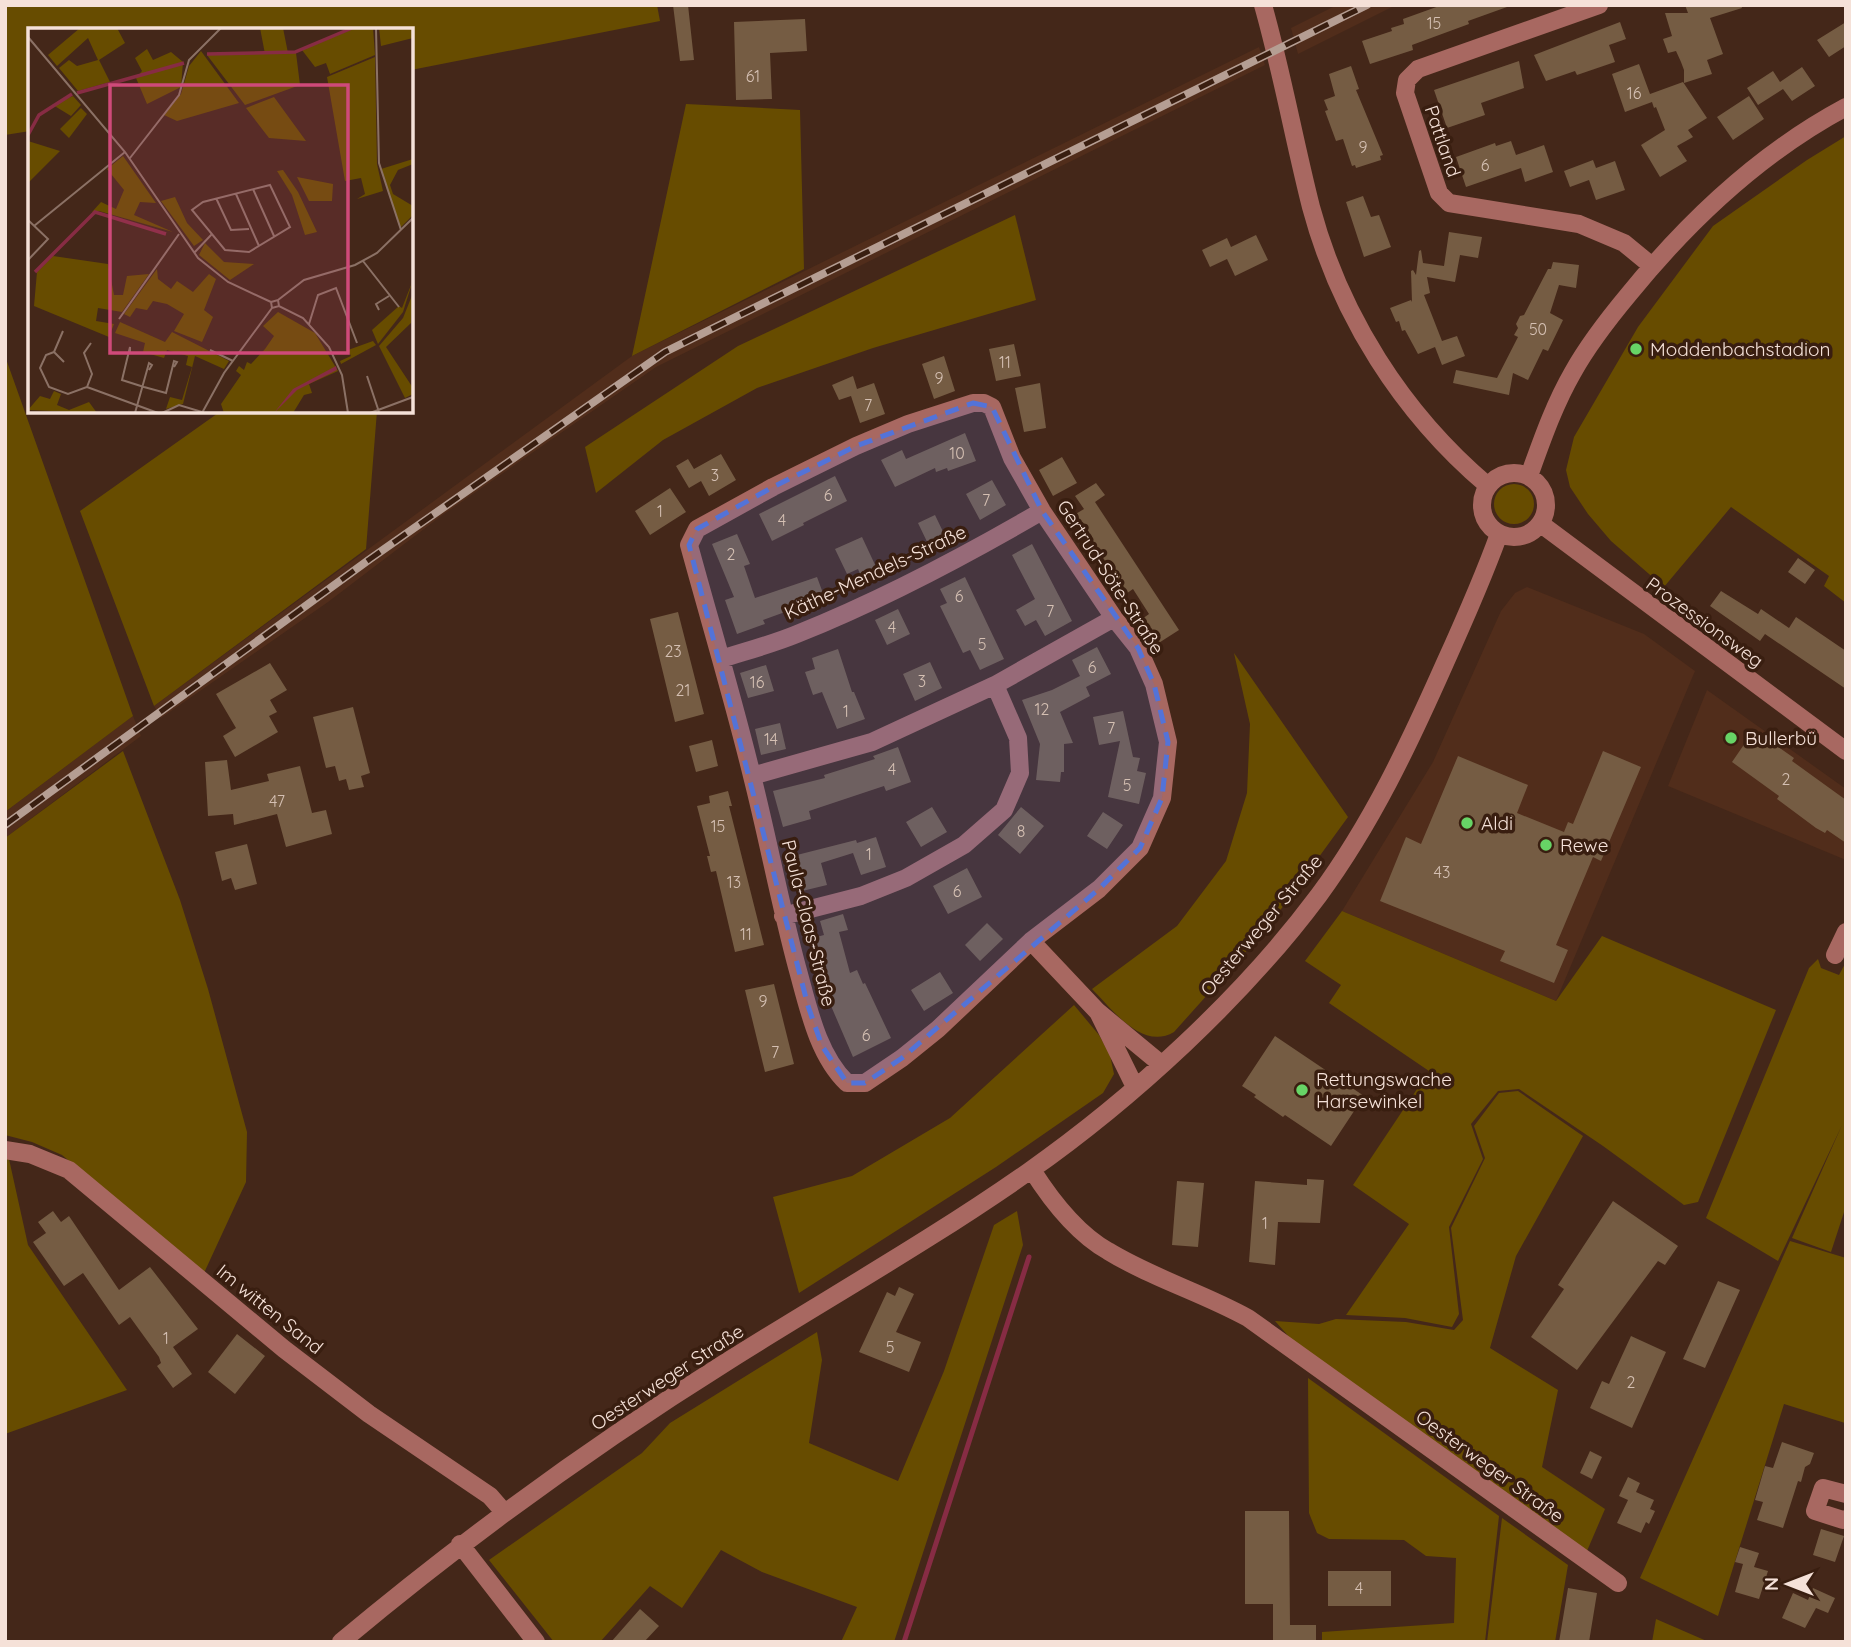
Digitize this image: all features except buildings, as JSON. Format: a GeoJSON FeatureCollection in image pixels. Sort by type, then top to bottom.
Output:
{"type":"FeatureCollection","features":[{"type":"Feature","properties":{"kind":"street"},"geometry":{"type":"LineString","coordinates":[[1263,5],[1312,208],[1345,302],[1396,388],[1434,436],[1487,485]]}},
{"type":"Feature","properties":{"kind":"street","name":"Pattland"},"geometry":{"type":"LineString","coordinates":[[1599,5],[1418,69],[1407,80],[1405,93],[1439,193],[1449,204],[1578,224],[1624,243],[1651,266]]}},
{"type":"Feature","properties":{"kind":"street"},"geometry":{"type":"LineString","coordinates":[[1529,475],[1549,418],[1574,370],[1612,314],[1651,266],[1724,191],[1791,141],[1846,107]]}},
{"type":"Feature","properties":{"kind":"street","name":"Gertrud-Söte-Straße"},"geometry":{"type":"LineString","coordinates":[[691,537],[697,529],[773,486],[852,447],[973,402],[984,402],[992,407],[1012,458],[1042,510],[1114,618],[1138,648],[1154,684],[1168,742],[1162,798],[1140,848],[1099,889],[1031,942]]}},
{"type":"Feature","properties":{"kind":"street"},"geometry":{"type":"LineString","coordinates":[[1514,472],[1529,475],[1543,488],[1547,506],[1541,524],[1529,534],[1514,538],[1499,534],[1488,525],[1482,513],[1482,498],[1487,485],[1499,475],[1514,472]]}},
{"type":"Feature","properties":{"kind":"street","name":"Käthe-Mendels-Straße"},"geometry":{"type":"LineString","coordinates":[[721,659],[795,635],[854,610],[960,558],[1042,510]]}},
{"type":"Feature","properties":{"kind":"street","name":"Prozessionsweg"},"geometry":{"type":"LineString","coordinates":[[1541,524],[1846,751]]}},
{"type":"Feature","properties":{"kind":"street","name":"Oesterweger Straße"},"geometry":{"type":"LineString","coordinates":[[341,1642],[460,1544],[606,1441],[725,1363],[947,1227],[1032,1170],[1193,1037],[1274,950],[1318,895],[1363,830],[1410,740],[1478,590],[1499,534]]}},
{"type":"Feature","properties":{"kind":"street","name":"Paula-Claas-Straße"},"geometry":{"type":"LineString","coordinates":[[691,537],[688,545],[752,776],[783,916],[822,1046],[838,1073],[847,1083],[865,1083],[902,1058],[938,1029],[1031,942]]}},
{"type":"Feature","properties":{"kind":"street"},"geometry":{"type":"LineString","coordinates":[[752,776],[872,742],[995,685],[1114,618]]}},
{"type":"Feature","properties":{"kind":"street"},"geometry":{"type":"LineString","coordinates":[[783,916],[861,896],[906,878],[964,845],[1004,810],[1020,773],[1018,738],[995,685]]}},
{"type":"Feature","properties":{"kind":"street"},"geometry":{"type":"LineString","coordinates":[[1835,955],[1846,932]]}},
{"type":"Feature","properties":{"kind":"street"},"geometry":{"type":"LineString","coordinates":[[1031,942],[1097,1011],[1161,1064]]}},
{"type":"Feature","properties":{"kind":"street"},"geometry":{"type":"LineString","coordinates":[[1097,1011],[1135,1087]]}},
{"type":"Feature","properties":{"kind":"street","name":"Im witten Sand"},"geometry":{"type":"LineString","coordinates":[[5,1150],[30,1154],[69,1170],[284,1349],[369,1414],[490,1496],[504,1512]]}},
{"type":"Feature","properties":{"kind":"street","name":"Oesterweger Straße"},"geometry":{"type":"LineString","coordinates":[[1032,1170],[1070,1220],[1105,1250],[1248,1318],[1618,1583]]}},
{"type":"Feature","properties":{"kind":"street"},"geometry":{"type":"LineString","coordinates":[[1846,1494],[1824,1488],[1815,1511],[1846,1519]]}},
{"type":"Feature","properties":{"kind":"street"},"geometry":{"type":"LineString","coordinates":[[460,1544],[536,1642]]}},
{"type":"Feature","properties":{"kind":"highlighted area"},"geometry":{"type":"Polygon","coordinates":[[[973,403],[992,407],[1042,511],[1138,648],[1154,684],[1168,742],[1162,798],[1140,848],[1099,889],[902,1058],[865,1083],[847,1083],[822,1046],[808,1006],[689,545],[697,529],[773,487],[856,446],[973,403]]]}},
{"type":"Feature","properties":{"kind":"shaded area"},"geometry":{"type":"Polygon","coordinates":[[[5,5],[657,5],[660,21],[413,70],[413,28],[28,28],[28,131],[5,135],[5,5]]]}},
{"type":"Feature","properties":{"kind":"shaded area"},"geometry":{"type":"Polygon","coordinates":[[[1337,5],[1396,5],[1298,54],[1291,28],[1337,5]]]}},
{"type":"Feature","properties":{"kind":"shaded area"},"geometry":{"type":"Polygon","coordinates":[[[1259,47],[1265,65],[656,367],[441,516],[328,602],[161,718],[154,706],[632,356],[1259,47]]]}},
{"type":"Feature","properties":{"kind":"shaded area"},"geometry":{"type":"Polygon","coordinates":[[[686,104],[800,110],[804,269],[632,356],[686,104]]]}},
{"type":"Feature","properties":{"kind":"shaded area"},"geometry":{"type":"Polygon","coordinates":[[[1846,136],[1846,603],[1824,586],[1829,576],[1731,507],[1664,587],[1611,541],[1570,487],[1566,470],[1574,437],[1638,327],[1713,226],[1846,136]]]}},
{"type":"Feature","properties":{"kind":"shaded area"},"geometry":{"type":"Polygon","coordinates":[[[1015,215],[1036,300],[873,348],[757,388],[663,440],[596,493],[585,447],[738,346],[1015,215]]]}},
{"type":"Feature","properties":{"kind":"shaded area"},"geometry":{"type":"Polygon","coordinates":[[[5,356],[133,716],[5,812],[5,356]]]}},
{"type":"Feature","properties":{"kind":"shaded area"},"geometry":{"type":"Polygon","coordinates":[[[218,413],[377,413],[366,549],[154,706],[80,511],[218,413]]]}},
{"type":"Feature","properties":{"kind":"shaded area"},"geometry":{"type":"Polygon","coordinates":[[[1514,484],[1528,490],[1534,504],[1528,518],[1514,524],[1500,518],[1494,504],[1500,490],[1514,484]]]}},
{"type":"Feature","properties":{"kind":"shaded area"},"geometry":{"type":"Polygon","coordinates":[[[1527,587],[1644,634],[1695,671],[1556,1001],[1342,911],[1433,762],[1501,611],[1515,593],[1527,587]]]}},
{"type":"Feature","properties":{"kind":"shaded area"},"geometry":{"type":"Polygon","coordinates":[[[1234,653],[1348,817],[1268,927],[1174,1032],[1151,1036],[1128,1025],[1092,989],[1177,926],[1226,861],[1247,793],[1250,724],[1234,653]]]}},
{"type":"Feature","properties":{"kind":"shaded area","name":"Bullerbü"},"geometry":{"type":"Polygon","coordinates":[[[1707,690],[1846,789],[1846,860],[1668,786],[1707,690]]]}},
{"type":"Feature","properties":{"kind":"shaded area"},"geometry":{"type":"Polygon","coordinates":[[[133,716],[141,736],[5,838],[5,812],[133,716]]]}},
{"type":"Feature","properties":{"kind":"shaded area"},"geometry":{"type":"Polygon","coordinates":[[[123,751],[180,900],[208,989],[247,1132],[246,1182],[204,1273],[62,1155],[32,1142],[5,1135],[5,838],[123,751]]]}},
{"type":"Feature","properties":{"kind":"shaded area"},"geometry":{"type":"Polygon","coordinates":[[[1342,911],[1556,1001],[1602,936],[1776,1010],[1698,1202],[1684,1205],[1519,1089],[1498,1091],[1471,1124],[1483,1159],[1449,1227],[1459,1314],[1452,1327],[1405,1318],[1346,1315],[1409,1224],[1353,1185],[1429,1071],[1329,1003],[1341,985],[1305,961],[1342,911]]]}},
{"type":"Feature","properties":{"kind":"shaded area"},"geometry":{"type":"Polygon","coordinates":[[[1818,959],[1821,968],[1839,975],[1846,962],[1846,1206],[1831,1252],[1792,1238],[1842,1125],[1778,1261],[1706,1218],[1809,968],[1818,959]]]}},
{"type":"Feature","properties":{"kind":"shaded area"},"geometry":{"type":"Polygon","coordinates":[[[1074,1005],[1099,1035],[1110,1055],[1114,1074],[1103,1093],[996,1167],[799,1293],[773,1197],[852,1176],[950,1118],[1074,1005]]]}},
{"type":"Feature","properties":{"kind":"shaded area"},"geometry":{"type":"Polygon","coordinates":[[[1518,1091],[1583,1136],[1516,1256],[1490,1348],[1558,1390],[1542,1467],[1605,1509],[1587,1551],[1291,1339],[1275,1321],[1319,1324],[1336,1319],[1406,1322],[1454,1330],[1463,1320],[1451,1228],[1485,1158],[1474,1126],[1499,1093],[1518,1091]]]}},
{"type":"Feature","properties":{"kind":"shaded area"},"geometry":{"type":"Polygon","coordinates":[[[5,1159],[9,1159],[28,1245],[127,1390],[5,1434],[5,1159]]]}},
{"type":"Feature","properties":{"kind":"shaded area"},"geometry":{"type":"Polygon","coordinates":[[[1017,1211],[1023,1245],[894,1642],[841,1642],[857,1607],[762,1572],[721,1550],[682,1608],[650,1586],[600,1642],[554,1642],[489,1560],[642,1453],[670,1423],[817,1332],[822,1360],[809,1443],[898,1481],[944,1371],[994,1225],[1017,1211]]]}},
{"type":"Feature","properties":{"kind":"shaded area"},"geometry":{"type":"Polygon","coordinates":[[[1790,1241],[1846,1258],[1846,1421],[1845,1423],[1784,1404],[1718,1616],[1640,1578],[1790,1241]]]}},
{"type":"Feature","properties":{"kind":"shaded area"},"geometry":{"type":"Polygon","coordinates":[[[1308,1378],[1499,1516],[1485,1642],[1322,1642],[1322,1632],[1454,1623],[1456,1558],[1426,1556],[1404,1540],[1329,1539],[1317,1533],[1309,1513],[1308,1378]]]}},
{"type":"Feature","properties":{"kind":"shaded area"},"geometry":{"type":"Polygon","coordinates":[[[1502,1518],[1568,1565],[1555,1642],[1487,1642],[1502,1518]]]}},
{"type":"Feature","properties":{"kind":"shaded area"},"geometry":{"type":"Polygon","coordinates":[[[1656,1619],[1709,1642],[1652,1642],[1656,1619]]]}},
{"type":"Feature","properties":{"kind":"waterway"},"geometry":{"type":"LineString","coordinates":[[904,1642],[1029,1257]]}},
{"type":"Feature","properties":{"kind":"railway"},"geometry":{"type":"LineString","coordinates":[[5,825],[370,559],[665,352],[1367,5]]}},
{"type":"Feature","properties":{"kind":"place","name":"Moddenbachstadion"},"geometry":{"type":"Point","coordinates":[1636,349]}},
{"type":"Feature","properties":{"kind":"place","name":"Bullerbü"},"geometry":{"type":"Point","coordinates":[1731,738]}},
{"type":"Feature","properties":{"kind":"place","name":"Aldi"},"geometry":{"type":"Point","coordinates":[1467,823]}},
{"type":"Feature","properties":{"kind":"place","name":"Rewe"},"geometry":{"type":"Point","coordinates":[1546,845]}},
{"type":"Feature","properties":{"kind":"place","name":"Rettungswache Harsewinkel"},"geometry":{"type":"Point","coordinates":[1302,1090]}}]}
